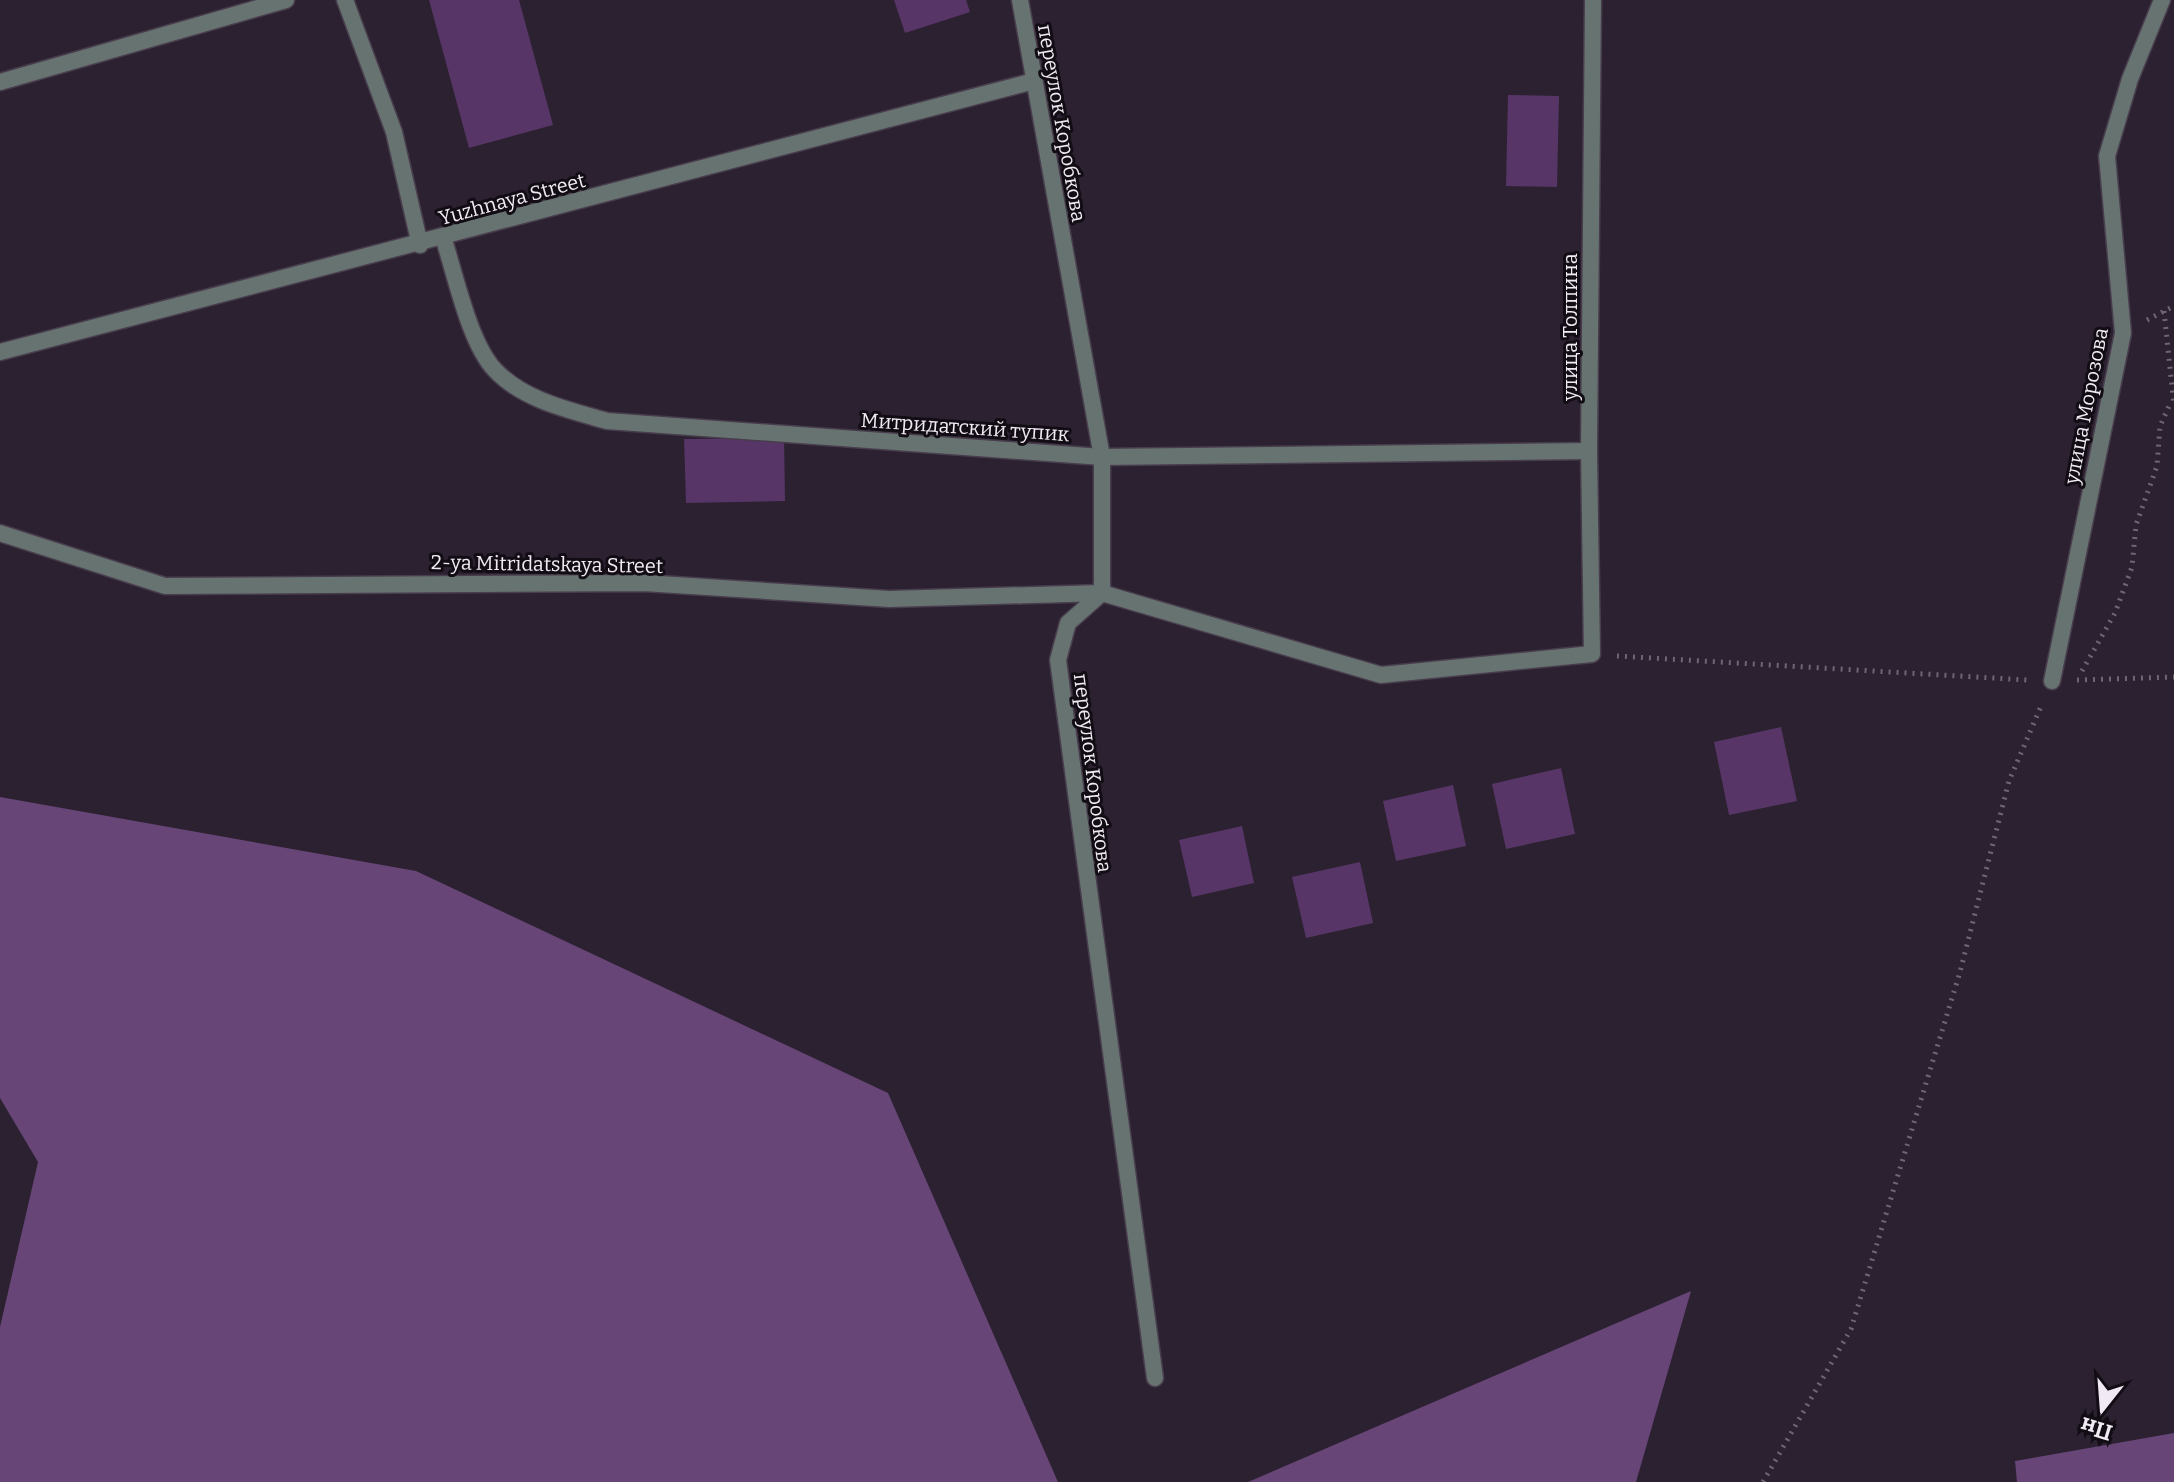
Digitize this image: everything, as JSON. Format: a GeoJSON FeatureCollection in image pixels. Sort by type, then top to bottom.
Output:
{"type":"FeatureCollection","features":[{"type":"Feature","properties":{"kind":"lane"},"geometry":{"type":"LineString","coordinates":[[0,82],[286,0]]}},
{"type":"Feature","properties":{"kind":"lane"},"geometry":{"type":"LineString","coordinates":[[345,0],[394,132],[420,245]]}},
{"type":"Feature","properties":{"kind":"lane","name":"переулок Коробкова"},"geometry":{"type":"LineString","coordinates":[[1020,0],[1102,457],[1102,593],[1068,623],[1058,660],[1155,1378]]}},
{"type":"Feature","properties":{"kind":"lane","name":"улица Толпина"},"geometry":{"type":"LineString","coordinates":[[1592,654],[1589,451],[1593,0]]}},
{"type":"Feature","properties":{"kind":"lane","name":"улица Морозова"},"geometry":{"type":"LineString","coordinates":[[2052,681],[2123,333],[2107,156],[2130,79],[2162,0]]}},
{"type":"Feature","properties":{"kind":"lane","name":"Yuzhnaya Street"},"geometry":{"type":"LineString","coordinates":[[0,352],[420,245],[1034,81]]}},
{"type":"Feature","properties":{"kind":"lane","name":"Митридатский тупик"},"geometry":{"type":"LineString","coordinates":[[443,237],[480,349],[495,371],[546,403],[607,421],[1102,457],[1589,451]]}},
{"type":"Feature","properties":{"kind":"lane","name":"2-ya Mitridatskaya Street"},"geometry":{"type":"LineString","coordinates":[[0,533],[165,586],[644,583],[889,599],[1102,593],[1381,675],[1592,654]]}},
{"type":"Feature","properties":{"kind":"path"},"geometry":{"type":"LineString","coordinates":[[2077,680],[2115,613],[2132,567],[2136,525],[2157,466],[2160,426],[2172,404],[2164,311]]}},
{"type":"Feature","properties":{"kind":"path"},"geometry":{"type":"LineString","coordinates":[[1592,654],[2052,681],[2174,677]]}},
{"type":"Feature","properties":{"kind":"path"},"geometry":{"type":"LineString","coordinates":[[1763,1482],[1851,1329],[1960,972],[2009,781],[2052,681]]}},
{"type":"Feature","properties":{"kind":"shaded area"},"geometry":{"type":"Polygon","coordinates":[[[0,797],[416,871],[888,1093],[1058,1482],[0,1482],[0,1327],[38,1162],[0,1098],[0,797]]]}},
{"type":"Feature","properties":{"kind":"shaded area"},"geometry":{"type":"Polygon","coordinates":[[[1691,1291],[1636,1482],[1248,1482],[1691,1291]]]}},
{"type":"Feature","properties":{"kind":"shaded area"},"geometry":{"type":"Polygon","coordinates":[[[2174,1433],[2174,1482],[2017,1482],[2015,1461],[2174,1433]]]}},
{"type":"Feature","properties":{"kind":"building"},"geometry":{"type":"Polygon","coordinates":[[[429,0],[519,0],[553,125],[469,148],[429,0]]]}},
{"type":"Feature","properties":{"kind":"building"},"geometry":{"type":"Polygon","coordinates":[[[894,0],[966,0],[970,12],[905,33],[894,0]]]}},
{"type":"Feature","properties":{"kind":"building"},"geometry":{"type":"Polygon","coordinates":[[[1508,95],[1559,96],[1557,187],[1506,186],[1508,95]]]}},
{"type":"Feature","properties":{"kind":"building"},"geometry":{"type":"Polygon","coordinates":[[[784,438],[785,501],[686,503],[684,439],[784,438]]]}},
{"type":"Feature","properties":{"kind":"building"},"geometry":{"type":"Polygon","coordinates":[[[1781,727],[1797,801],[1729,815],[1714,742],[1781,727]]]}},
{"type":"Feature","properties":{"kind":"building"},"geometry":{"type":"Polygon","coordinates":[[[1561,768],[1575,834],[1506,849],[1492,784],[1561,768]]]}},
{"type":"Feature","properties":{"kind":"building"},"geometry":{"type":"Polygon","coordinates":[[[1453,785],[1466,846],[1396,861],[1383,801],[1453,785]]]}},
{"type":"Feature","properties":{"kind":"building"},"geometry":{"type":"Polygon","coordinates":[[[1242,826],[1254,883],[1192,897],[1179,840],[1242,826]]]}},
{"type":"Feature","properties":{"kind":"building"},"geometry":{"type":"Polygon","coordinates":[[[1360,862],[1373,923],[1306,938],[1292,877],[1360,862]]]}}]}
